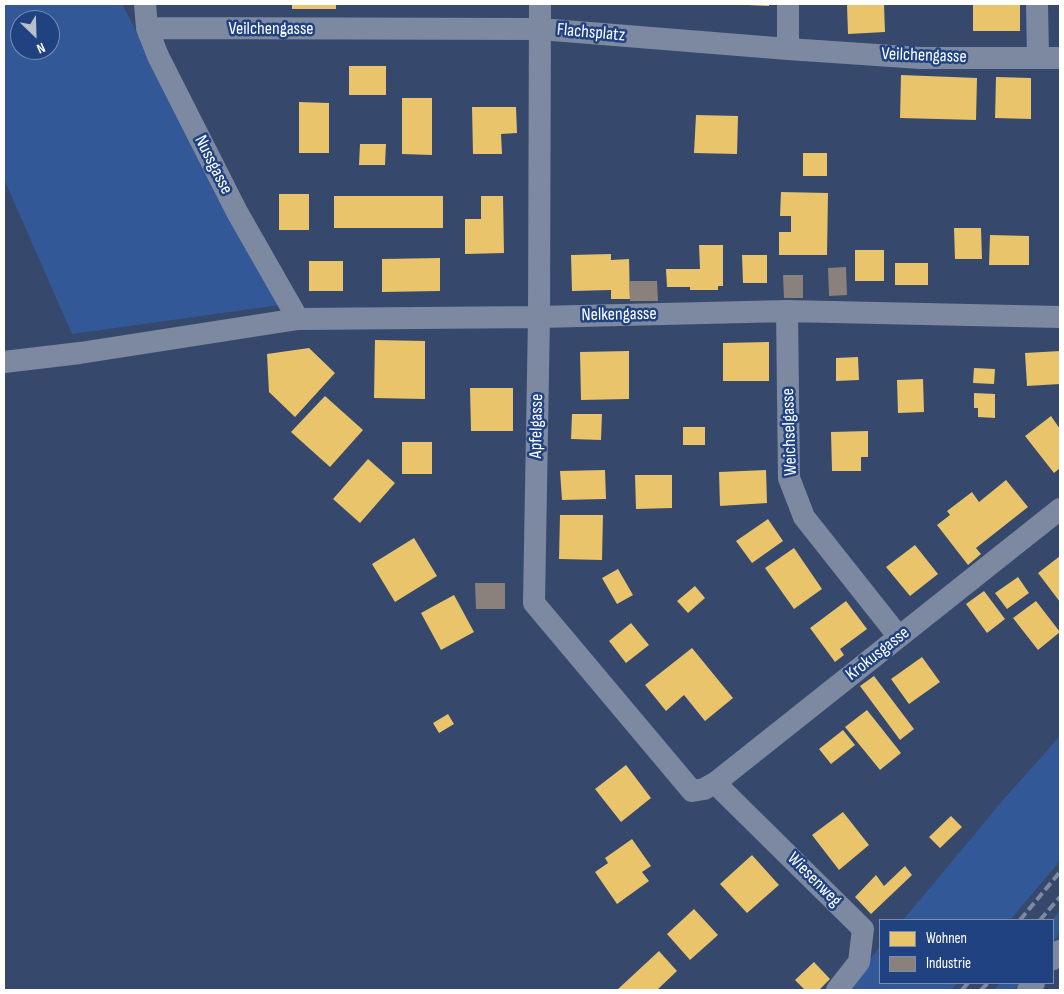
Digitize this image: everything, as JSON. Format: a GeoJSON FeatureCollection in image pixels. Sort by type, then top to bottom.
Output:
{"type":"FeatureCollection","features":[{"type":"Feature","properties":{"kind":"street","name":"Nussgasse"},"geometry":{"type":"LineString","coordinates":[[145,4],[147,28],[158,56],[237,212],[298,319]]}},
{"type":"Feature","properties":{"kind":"street","name":"Apfelgasse"},"geometry":{"type":"LineString","coordinates":[[540,4],[534,603],[692,791]]}},
{"type":"Feature","properties":{"kind":"street"},"geometry":{"type":"LineString","coordinates":[[788,4],[788,49]]}},
{"type":"Feature","properties":{"kind":"street"},"geometry":{"type":"LineString","coordinates":[[1038,4],[1038,58]]}},
{"type":"Feature","properties":{"kind":"street","name":"Veilchengasse"},"geometry":{"type":"LineString","coordinates":[[147,28],[394,30]]}},
{"type":"Feature","properties":{"kind":"street","name":"Flachsplatz"},"geometry":{"type":"LineString","coordinates":[[394,30],[540,29],[788,49]]}},
{"type":"Feature","properties":{"kind":"street","name":"Veilchengasse"},"geometry":{"type":"LineString","coordinates":[[788,49],[921,58],[1060,58]]}},
{"type":"Feature","properties":{"kind":"street","name":"Nelkengasse"},"geometry":{"type":"LineString","coordinates":[[4,362],[80,353],[298,319],[787,311],[1060,317]]}},
{"type":"Feature","properties":{"kind":"street","name":"Weichselgasse"},"geometry":{"type":"LineString","coordinates":[[787,311],[789,478],[804,517],[899,637]]}},
{"type":"Feature","properties":{"kind":"street","name":"Krokusgasse"},"geometry":{"type":"LineString","coordinates":[[692,791],[704,789],[715,783],[1060,509]]}},
{"type":"Feature","properties":{"kind":"street","name":"Wiesenweg"},"geometry":{"type":"LineString","coordinates":[[715,783],[863,929],[859,962],[836,990]]}},
{"type":"Feature","properties":{"kind":"shaded area"},"geometry":{"type":"Polygon","coordinates":[[[4,4],[122,4],[280,305],[72,334],[4,179],[4,4]]]}},
{"type":"Feature","properties":{"kind":"shaded area"},"geometry":{"type":"Polygon","coordinates":[[[1060,736],[1060,861],[1011,919],[904,919],[1003,800],[1060,736]]]}},
{"type":"Feature","properties":{"kind":"shaded area"},"geometry":{"type":"Polygon","coordinates":[[[1060,910],[1060,933],[1054,941],[1054,919],[1060,910]]]}},
{"type":"Feature","properties":{"kind":"shaded area"},"geometry":{"type":"Polygon","coordinates":[[[879,948],[879,984],[957,984],[951,990],[844,990],[879,948]]]}},
{"type":"Feature","properties":{"kind":"shaded area"},"geometry":{"type":"Polygon","coordinates":[[[999,984],[1019,984],[1014,990],[994,990],[999,984]]]}},
{"type":"Feature","properties":{"kind":"building: Wohnen"},"geometry":{"type":"Polygon","coordinates":[[[292,4],[336,4],[336,9],[292,9],[292,4]]]}},
{"type":"Feature","properties":{"kind":"building: Wohnen"},"geometry":{"type":"Polygon","coordinates":[[[769,4],[769,6],[748,5],[769,4]]]}},
{"type":"Feature","properties":{"kind":"building: Wohnen"},"geometry":{"type":"Polygon","coordinates":[[[884,4],[885,32],[848,34],[847,5],[884,4]]]}},
{"type":"Feature","properties":{"kind":"building: Wohnen"},"geometry":{"type":"Polygon","coordinates":[[[973,4],[1020,4],[1020,31],[973,31],[973,4]]]}},
{"type":"Feature","properties":{"kind":"building: Wohnen"},"geometry":{"type":"Polygon","coordinates":[[[349,66],[386,66],[386,95],[349,95],[349,66]]]}},
{"type":"Feature","properties":{"kind":"building: Wohnen"},"geometry":{"type":"Polygon","coordinates":[[[901,75],[977,78],[976,120],[900,118],[901,75]]]}},
{"type":"Feature","properties":{"kind":"building: Wohnen"},"geometry":{"type":"Polygon","coordinates":[[[996,77],[1031,78],[1031,119],[995,118],[996,77]]]}},
{"type":"Feature","properties":{"kind":"building: Wohnen"},"geometry":{"type":"Polygon","coordinates":[[[402,98],[432,98],[432,155],[402,154],[402,98]]]}},
{"type":"Feature","properties":{"kind":"building: Wohnen"},"geometry":{"type":"Polygon","coordinates":[[[299,102],[329,103],[329,153],[299,153],[299,102]]]}},
{"type":"Feature","properties":{"kind":"building: Wohnen"},"geometry":{"type":"Polygon","coordinates":[[[472,107],[516,107],[517,133],[501,134],[502,154],[473,154],[472,107]]]}},
{"type":"Feature","properties":{"kind":"building: Wohnen"},"geometry":{"type":"Polygon","coordinates":[[[696,115],[738,116],[737,154],[694,153],[696,115]]]}},
{"type":"Feature","properties":{"kind":"building: Wohnen"},"geometry":{"type":"Polygon","coordinates":[[[360,144],[386,144],[385,165],[359,165],[360,144]]]}},
{"type":"Feature","properties":{"kind":"building: Wohnen"},"geometry":{"type":"Polygon","coordinates":[[[803,153],[827,153],[827,176],[803,176],[803,153]]]}},
{"type":"Feature","properties":{"kind":"building: Wohnen"},"geometry":{"type":"Polygon","coordinates":[[[781,192],[828,193],[827,255],[779,255],[779,232],[791,232],[791,216],[780,216],[781,192]]]}},
{"type":"Feature","properties":{"kind":"building: Wohnen"},"geometry":{"type":"Polygon","coordinates":[[[279,194],[309,194],[309,230],[279,230],[279,194]]]}},
{"type":"Feature","properties":{"kind":"building: Wohnen"},"geometry":{"type":"Polygon","coordinates":[[[334,196],[443,196],[443,228],[334,228],[334,196]]]}},
{"type":"Feature","properties":{"kind":"building: Wohnen"},"geometry":{"type":"Polygon","coordinates":[[[481,196],[503,196],[504,253],[465,254],[465,219],[481,219],[481,196]]]}},
{"type":"Feature","properties":{"kind":"building: Wohnen"},"geometry":{"type":"Polygon","coordinates":[[[954,228],[981,228],[982,259],[955,259],[954,228]]]}},
{"type":"Feature","properties":{"kind":"building: Wohnen"},"geometry":{"type":"Polygon","coordinates":[[[990,235],[1029,236],[1029,265],[989,265],[990,235]]]}},
{"type":"Feature","properties":{"kind":"building: Wohnen"},"geometry":{"type":"Polygon","coordinates":[[[699,245],[723,245],[723,286],[718,286],[718,290],[690,290],[690,287],[667,287],[666,269],[700,269],[699,245]]]}},
{"type":"Feature","properties":{"kind":"building: Wohnen"},"geometry":{"type":"Polygon","coordinates":[[[855,250],[884,250],[884,281],[855,281],[855,250]]]}},
{"type":"Feature","properties":{"kind":"building: Wohnen"},"geometry":{"type":"Polygon","coordinates":[[[611,254],[611,260],[629,259],[630,299],[611,299],[611,290],[572,291],[571,255],[611,254]]]}},
{"type":"Feature","properties":{"kind":"building: Wohnen"},"geometry":{"type":"Polygon","coordinates":[[[742,255],[767,255],[767,283],[743,283],[742,255]]]}},
{"type":"Feature","properties":{"kind":"building: Wohnen"},"geometry":{"type":"Polygon","coordinates":[[[440,258],[440,291],[382,292],[382,259],[440,258]]]}},
{"type":"Feature","properties":{"kind":"building: Wohnen"},"geometry":{"type":"Polygon","coordinates":[[[309,261],[343,261],[343,291],[309,291],[309,261]]]}},
{"type":"Feature","properties":{"kind":"building: Wohnen"},"geometry":{"type":"Polygon","coordinates":[[[895,263],[928,263],[928,285],[895,285],[895,263]]]}},
{"type":"Feature","properties":{"kind":"building: Wohnen"},"geometry":{"type":"Polygon","coordinates":[[[375,340],[425,341],[425,399],[374,398],[375,340]]]}},
{"type":"Feature","properties":{"kind":"building: Wohnen"},"geometry":{"type":"Polygon","coordinates":[[[769,342],[769,381],[723,381],[723,343],[769,342]]]}},
{"type":"Feature","properties":{"kind":"building: Wohnen"},"geometry":{"type":"Polygon","coordinates":[[[309,348],[335,373],[295,417],[269,392],[267,354],[309,348]]]}},
{"type":"Feature","properties":{"kind":"building: Wohnen"},"geometry":{"type":"Polygon","coordinates":[[[629,351],[629,399],[581,400],[580,352],[629,351]]]}},
{"type":"Feature","properties":{"kind":"building: Wohnen"},"geometry":{"type":"Polygon","coordinates":[[[1060,351],[1060,384],[1027,386],[1025,353],[1060,351]]]}},
{"type":"Feature","properties":{"kind":"building: Wohnen"},"geometry":{"type":"Polygon","coordinates":[[[858,357],[859,380],[836,381],[836,358],[858,357]]]}},
{"type":"Feature","properties":{"kind":"building: Wohnen"},"geometry":{"type":"Polygon","coordinates":[[[974,368],[995,369],[994,384],[973,383],[974,368]]]}},
{"type":"Feature","properties":{"kind":"building: Wohnen"},"geometry":{"type":"Polygon","coordinates":[[[923,379],[924,412],[898,413],[897,380],[923,379]]]}},
{"type":"Feature","properties":{"kind":"building: Wohnen"},"geometry":{"type":"Polygon","coordinates":[[[470,388],[513,388],[513,431],[471,431],[470,388]]]}},
{"type":"Feature","properties":{"kind":"building: Wohnen"},"geometry":{"type":"Polygon","coordinates":[[[974,393],[995,394],[995,418],[978,417],[978,408],[974,408],[974,393]]]}},
{"type":"Feature","properties":{"kind":"building: Wohnen"},"geometry":{"type":"Polygon","coordinates":[[[325,396],[363,430],[330,467],[291,432],[325,396]]]}},
{"type":"Feature","properties":{"kind":"building: Wohnen"},"geometry":{"type":"Polygon","coordinates":[[[572,414],[602,414],[601,440],[571,439],[572,414]]]}},
{"type":"Feature","properties":{"kind":"building: Wohnen"},"geometry":{"type":"Polygon","coordinates":[[[1051,416],[1060,429],[1060,468],[1054,473],[1025,436],[1051,416]]]}},
{"type":"Feature","properties":{"kind":"building: Wohnen"},"geometry":{"type":"Polygon","coordinates":[[[683,427],[705,427],[705,445],[683,445],[683,427]]]}},
{"type":"Feature","properties":{"kind":"building: Wohnen"},"geometry":{"type":"Polygon","coordinates":[[[868,431],[868,457],[861,457],[861,471],[832,471],[831,432],[868,431]]]}},
{"type":"Feature","properties":{"kind":"building: Wohnen"},"geometry":{"type":"Polygon","coordinates":[[[402,442],[432,442],[432,474],[402,474],[402,442]]]}},
{"type":"Feature","properties":{"kind":"building: Wohnen"},"geometry":{"type":"Polygon","coordinates":[[[368,459],[395,483],[360,523],[333,499],[368,459]]]}},
{"type":"Feature","properties":{"kind":"building: Wohnen"},"geometry":{"type":"Polygon","coordinates":[[[605,470],[606,499],[562,500],[560,471],[605,470]]]}},
{"type":"Feature","properties":{"kind":"building: Wohnen"},"geometry":{"type":"Polygon","coordinates":[[[766,470],[767,503],[720,506],[719,472],[766,470]]]}},
{"type":"Feature","properties":{"kind":"building: Wohnen"},"geometry":{"type":"Polygon","coordinates":[[[635,475],[672,475],[672,508],[636,509],[635,475]]]}},
{"type":"Feature","properties":{"kind":"building: Wohnen"},"geometry":{"type":"Polygon","coordinates":[[[1006,480],[1028,507],[976,548],[981,554],[968,565],[937,525],[950,515],[947,511],[972,492],[979,502],[1006,480]]]}},
{"type":"Feature","properties":{"kind":"building: Wohnen"},"geometry":{"type":"Polygon","coordinates":[[[560,515],[603,515],[602,560],[559,559],[560,515]]]}},
{"type":"Feature","properties":{"kind":"building: Wohnen"},"geometry":{"type":"Polygon","coordinates":[[[768,519],[783,541],[752,563],[736,541],[768,519]]]}},
{"type":"Feature","properties":{"kind":"building: Wohnen"},"geometry":{"type":"Polygon","coordinates":[[[414,538],[437,576],[395,602],[372,564],[414,538]]]}},
{"type":"Feature","properties":{"kind":"building: Wohnen"},"geometry":{"type":"Polygon","coordinates":[[[915,545],[938,574],[910,596],[886,567],[915,545]]]}},
{"type":"Feature","properties":{"kind":"building: Wohnen"},"geometry":{"type":"Polygon","coordinates":[[[794,548],[822,589],[794,609],[765,568],[794,548]]]}},
{"type":"Feature","properties":{"kind":"building: Wohnen"},"geometry":{"type":"Polygon","coordinates":[[[1060,556],[1060,602],[1038,573],[1060,556]]]}},
{"type":"Feature","properties":{"kind":"building: Wohnen"},"geometry":{"type":"Polygon","coordinates":[[[618,569],[633,595],[617,604],[602,578],[618,569]]]}},
{"type":"Feature","properties":{"kind":"building: Wohnen"},"geometry":{"type":"Polygon","coordinates":[[[1018,577],[1029,593],[1007,609],[995,593],[1018,577]]]}},
{"type":"Feature","properties":{"kind":"building: Wohnen"},"geometry":{"type":"Polygon","coordinates":[[[695,586],[705,598],[688,613],[677,601],[695,586]]]}},
{"type":"Feature","properties":{"kind":"building: Wohnen"},"geometry":{"type":"Polygon","coordinates":[[[984,591],[1005,619],[987,633],[966,604],[984,591]]]}},
{"type":"Feature","properties":{"kind":"building: Wohnen"},"geometry":{"type":"Polygon","coordinates":[[[454,595],[474,632],[441,650],[421,613],[454,595]]]}},
{"type":"Feature","properties":{"kind":"building: Wohnen"},"geometry":{"type":"Polygon","coordinates":[[[846,601],[867,629],[840,649],[844,655],[835,662],[810,628],[846,601]]]}},
{"type":"Feature","properties":{"kind":"building: Wohnen"},"geometry":{"type":"Polygon","coordinates":[[[1036,601],[1060,632],[1038,650],[1013,618],[1036,601]]]}},
{"type":"Feature","properties":{"kind":"building: Wohnen"},"geometry":{"type":"Polygon","coordinates":[[[631,623],[649,645],[626,663],[609,641],[631,623]]]}},
{"type":"Feature","properties":{"kind":"building: Wohnen"},"geometry":{"type":"Polygon","coordinates":[[[692,648],[733,698],[705,721],[684,695],[666,711],[645,685],[692,648]]]}},
{"type":"Feature","properties":{"kind":"building: Wohnen"},"geometry":{"type":"Polygon","coordinates":[[[922,657],[940,682],[909,704],[891,679],[922,657]]]}},
{"type":"Feature","properties":{"kind":"building: Wohnen"},"geometry":{"type":"Polygon","coordinates":[[[874,676],[914,729],[900,740],[860,686],[874,676]]]}},
{"type":"Feature","properties":{"kind":"building: Wohnen"},"geometry":{"type":"Polygon","coordinates":[[[867,710],[901,753],[880,770],[845,727],[867,710]]]}},
{"type":"Feature","properties":{"kind":"building: Wohnen"},"geometry":{"type":"Polygon","coordinates":[[[448,714],[454,724],[439,733],[433,723],[448,714]]]}},
{"type":"Feature","properties":{"kind":"building: Wohnen"},"geometry":{"type":"Polygon","coordinates":[[[843,730],[855,745],[831,764],[819,749],[843,730]]]}},
{"type":"Feature","properties":{"kind":"building: Wohnen"},"geometry":{"type":"Polygon","coordinates":[[[626,765],[651,798],[621,822],[595,789],[626,765]]]}},
{"type":"Feature","properties":{"kind":"building: Wohnen"},"geometry":{"type":"Polygon","coordinates":[[[843,812],[869,845],[839,870],[812,835],[843,812]]]}},
{"type":"Feature","properties":{"kind":"building: Wohnen"},"geometry":{"type":"Polygon","coordinates":[[[951,816],[962,827],[940,848],[929,837],[951,816]]]}},
{"type":"Feature","properties":{"kind":"building: Wohnen"},"geometry":{"type":"Polygon","coordinates":[[[632,839],[651,866],[642,872],[649,881],[617,904],[595,872],[608,863],[605,858],[632,839]]]}},
{"type":"Feature","properties":{"kind":"building: Wohnen"},"geometry":{"type":"Polygon","coordinates":[[[752,855],[779,885],[747,913],[720,884],[752,855]]]}},
{"type":"Feature","properties":{"kind":"building: Wohnen"},"geometry":{"type":"Polygon","coordinates":[[[905,866],[912,875],[871,914],[855,897],[876,875],[884,886],[905,866]]]}},
{"type":"Feature","properties":{"kind":"building: Wohnen"},"geometry":{"type":"Polygon","coordinates":[[[694,909],[718,935],[690,960],[667,934],[694,909]]]}},
{"type":"Feature","properties":{"kind":"building: Wohnen"},"geometry":{"type":"Polygon","coordinates":[[[659,951],[677,971],[657,990],[617,990],[659,951]]]}},
{"type":"Feature","properties":{"kind":"building: Wohnen"},"geometry":{"type":"Polygon","coordinates":[[[814,962],[830,979],[819,990],[805,990],[795,980],[814,962]]]}},
{"type":"Feature","properties":{"kind":"building: Industrie"},"geometry":{"type":"Polygon","coordinates":[[[846,267],[847,295],[829,296],[828,268],[846,267]]]}},
{"type":"Feature","properties":{"kind":"building: Industrie"},"geometry":{"type":"Polygon","coordinates":[[[783,275],[803,275],[803,298],[784,298],[783,275]]]}},
{"type":"Feature","properties":{"kind":"building: Industrie"},"geometry":{"type":"Polygon","coordinates":[[[629,281],[657,281],[658,301],[630,301],[629,281]]]}},
{"type":"Feature","properties":{"kind":"building: Industrie"},"geometry":{"type":"Polygon","coordinates":[[[475,583],[505,583],[505,609],[476,609],[475,583]]]}},
{"type":"Feature","properties":{"kind":"railway"},"geometry":{"type":"LineString","coordinates":[[1021,919],[1060,872]]}},
{"type":"Feature","properties":{"kind":"railway"},"geometry":{"type":"LineString","coordinates":[[1041,919],[1060,897]]}},
{"type":"Feature","properties":{"kind":"railway"},"geometry":{"type":"LineString","coordinates":[[962,990],[967,984]]}},
{"type":"Feature","properties":{"kind":"railway"},"geometry":{"type":"LineString","coordinates":[[981,990],[987,984]]}}]}
